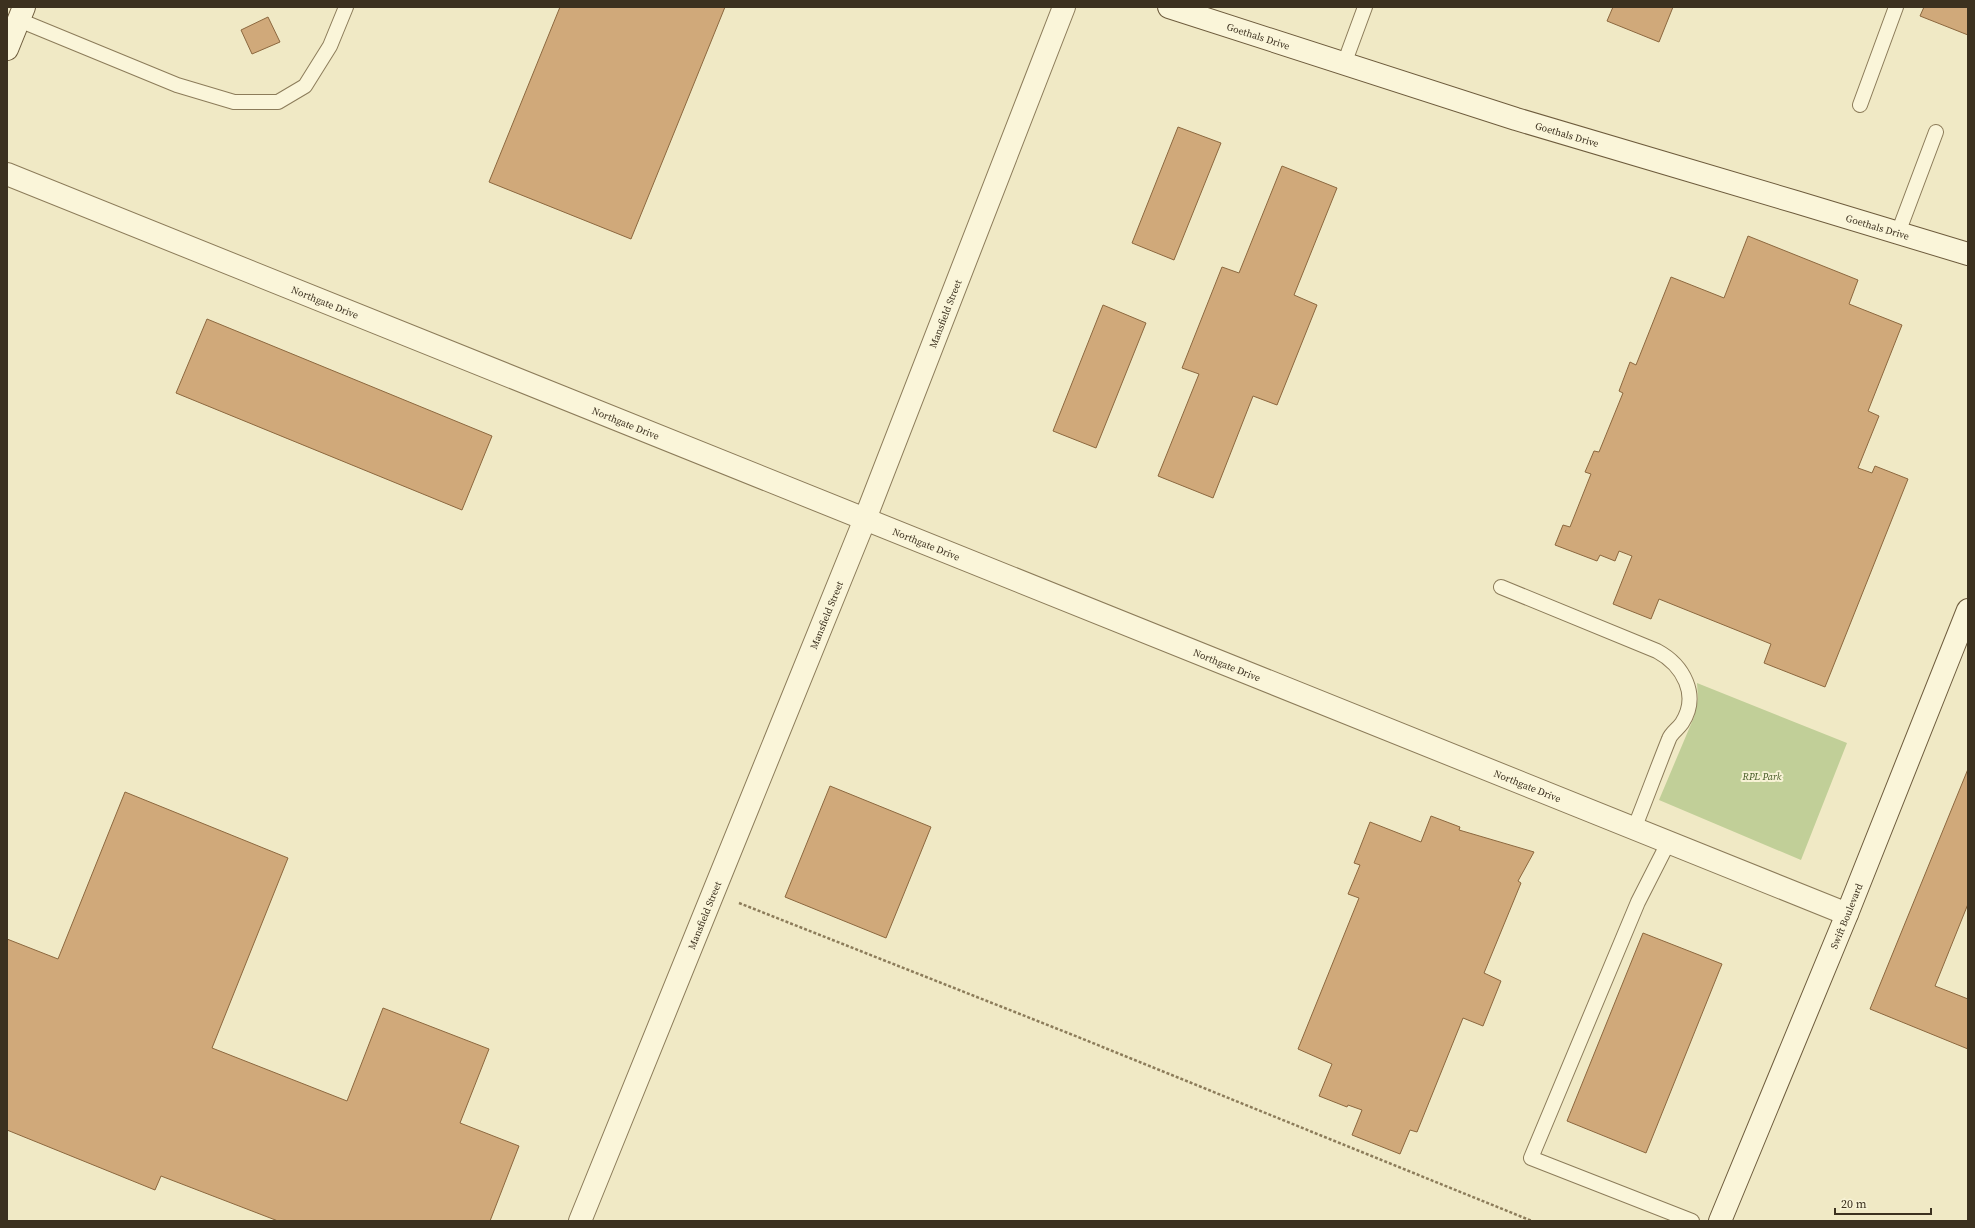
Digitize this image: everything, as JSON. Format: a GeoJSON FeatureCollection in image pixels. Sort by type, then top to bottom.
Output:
{"type":"FeatureCollection","features":[{"type":"Feature","properties":{"kind":"street","name":"Mansfield Street"},"geometry":{"type":"LineString","coordinates":[[580,1221],[865,520],[1064,7]]}},
{"type":"Feature","properties":{"kind":"street","name":"Goethals Drive"},"geometry":{"type":"LineString","coordinates":[[1169,7],[1516,119],[1968,254]]}},
{"type":"Feature","properties":{"kind":"street"},"geometry":{"type":"LineString","coordinates":[[7,49],[21,14]]}},
{"type":"Feature","properties":{"kind":"street","name":"Northgate Drive"},"geometry":{"type":"LineString","coordinates":[[7,174],[1846,914]]}},
{"type":"Feature","properties":{"kind":"street","name":"Swift Boulevard"},"geometry":{"type":"LineString","coordinates":[[1720,1221],[1846,914],[1962,645],[1968,610]]}},
{"type":"Feature","properties":{"kind":"lane"},"geometry":{"type":"LineString","coordinates":[[21,14],[177,85],[234,102],[278,102],[305,86],[330,46],[346,7]]}},
{"type":"Feature","properties":{"kind":"lane"},"geometry":{"type":"LineString","coordinates":[[1344,64],[1366,7]]}},
{"type":"Feature","properties":{"kind":"lane"},"geometry":{"type":"LineString","coordinates":[[1860,105],[1896,7]]}},
{"type":"Feature","properties":{"kind":"lane"},"geometry":{"type":"LineString","coordinates":[[1898,233],[1936,132]]}},
{"type":"Feature","properties":{"kind":"lane"},"geometry":{"type":"LineString","coordinates":[[1501,586],[1668,657],[1684,674],[1689,688],[1688,706],[1682,722],[1670,737],[1634,829]]}},
{"type":"Feature","properties":{"kind":"lane"},"geometry":{"type":"LineString","coordinates":[[1668,843],[1638,902],[1531,1158],[1692,1221]]}},
{"type":"Feature","properties":{"kind":"path"},"geometry":{"type":"LineString","coordinates":[[714,893],[1073,1035],[1532,1221]]}},
{"type":"Feature","properties":{"kind":"green space","name":"RPL Park"},"geometry":{"type":"Polygon","coordinates":[[[1697,683],[1847,743],[1801,860],[1659,800],[1694,717],[1698,699],[1697,683]]]}},
{"type":"Feature","properties":{"kind":"building"},"geometry":{"type":"Polygon","coordinates":[[[560,7],[725,7],[631,239],[489,182],[560,7]]]}},
{"type":"Feature","properties":{"kind":"building"},"geometry":{"type":"Polygon","coordinates":[[[1613,7],[1673,7],[1659,42],[1607,21],[1613,7]]]}},
{"type":"Feature","properties":{"kind":"building"},"geometry":{"type":"Polygon","coordinates":[[[1924,7],[1968,7],[1968,35],[1920,16],[1924,7]]]}},
{"type":"Feature","properties":{"kind":"building"},"geometry":{"type":"Polygon","coordinates":[[[268,17],[280,42],[252,54],[241,30],[268,17]]]}},
{"type":"Feature","properties":{"kind":"building"},"geometry":{"type":"Polygon","coordinates":[[[1178,127],[1221,143],[1174,260],[1132,243],[1178,127]]]}},
{"type":"Feature","properties":{"kind":"building"},"geometry":{"type":"Polygon","coordinates":[[[1282,166],[1337,188],[1294,295],[1317,305],[1277,405],[1253,396],[1213,498],[1158,476],[1199,374],[1182,368],[1222,267],[1239,273],[1282,166]]]}},
{"type":"Feature","properties":{"kind":"building"},"geometry":{"type":"Polygon","coordinates":[[[1748,236],[1858,280],[1849,304],[1902,325],[1868,411],[1879,416],[1858,468],[1872,473],[1875,466],[1908,479],[1825,687],[1764,663],[1771,644],[1659,599],[1651,619],[1613,604],[1632,556],[1619,551],[1615,561],[1600,555],[1597,561],[1555,545],[1563,525],[1570,527],[1591,474],[1585,472],[1594,451],[1599,452],[1623,393],[1619,391],[1630,362],[1636,365],[1671,277],[1724,298],[1748,236]]]}},
{"type":"Feature","properties":{"kind":"building"},"geometry":{"type":"Polygon","coordinates":[[[1103,305],[1146,323],[1096,448],[1053,431],[1103,305]]]}},
{"type":"Feature","properties":{"kind":"building"},"geometry":{"type":"Polygon","coordinates":[[[207,319],[492,436],[462,510],[176,393],[207,319]]]}},
{"type":"Feature","properties":{"kind":"building"},"geometry":{"type":"Polygon","coordinates":[[[1968,769],[1968,904],[1935,986],[1968,999],[1968,1049],[1870,1009],[1968,769]]]}},
{"type":"Feature","properties":{"kind":"building"},"geometry":{"type":"Polygon","coordinates":[[[830,786],[931,827],[886,938],[785,897],[830,786]]]}},
{"type":"Feature","properties":{"kind":"building"},"geometry":{"type":"Polygon","coordinates":[[[125,792],[288,858],[212,1048],[347,1101],[383,1008],[489,1049],[460,1123],[519,1146],[490,1221],[278,1221],[161,1176],[155,1190],[7,1130],[7,939],[58,959],[125,792]]]}},
{"type":"Feature","properties":{"kind":"building"},"geometry":{"type":"Polygon","coordinates":[[[1431,816],[1460,827],[1459,830],[1534,852],[1518,881],[1521,883],[1484,973],[1501,981],[1483,1026],[1463,1018],[1417,1132],[1410,1130],[1400,1154],[1352,1135],[1362,1110],[1348,1105],[1347,1107],[1319,1096],[1332,1064],[1298,1049],[1359,898],[1348,894],[1360,865],[1354,863],[1370,822],[1421,842],[1431,816]]]}},
{"type":"Feature","properties":{"kind":"building"},"geometry":{"type":"Polygon","coordinates":[[[1643,933],[1722,964],[1646,1153],[1567,1121],[1643,933]]]}}]}
